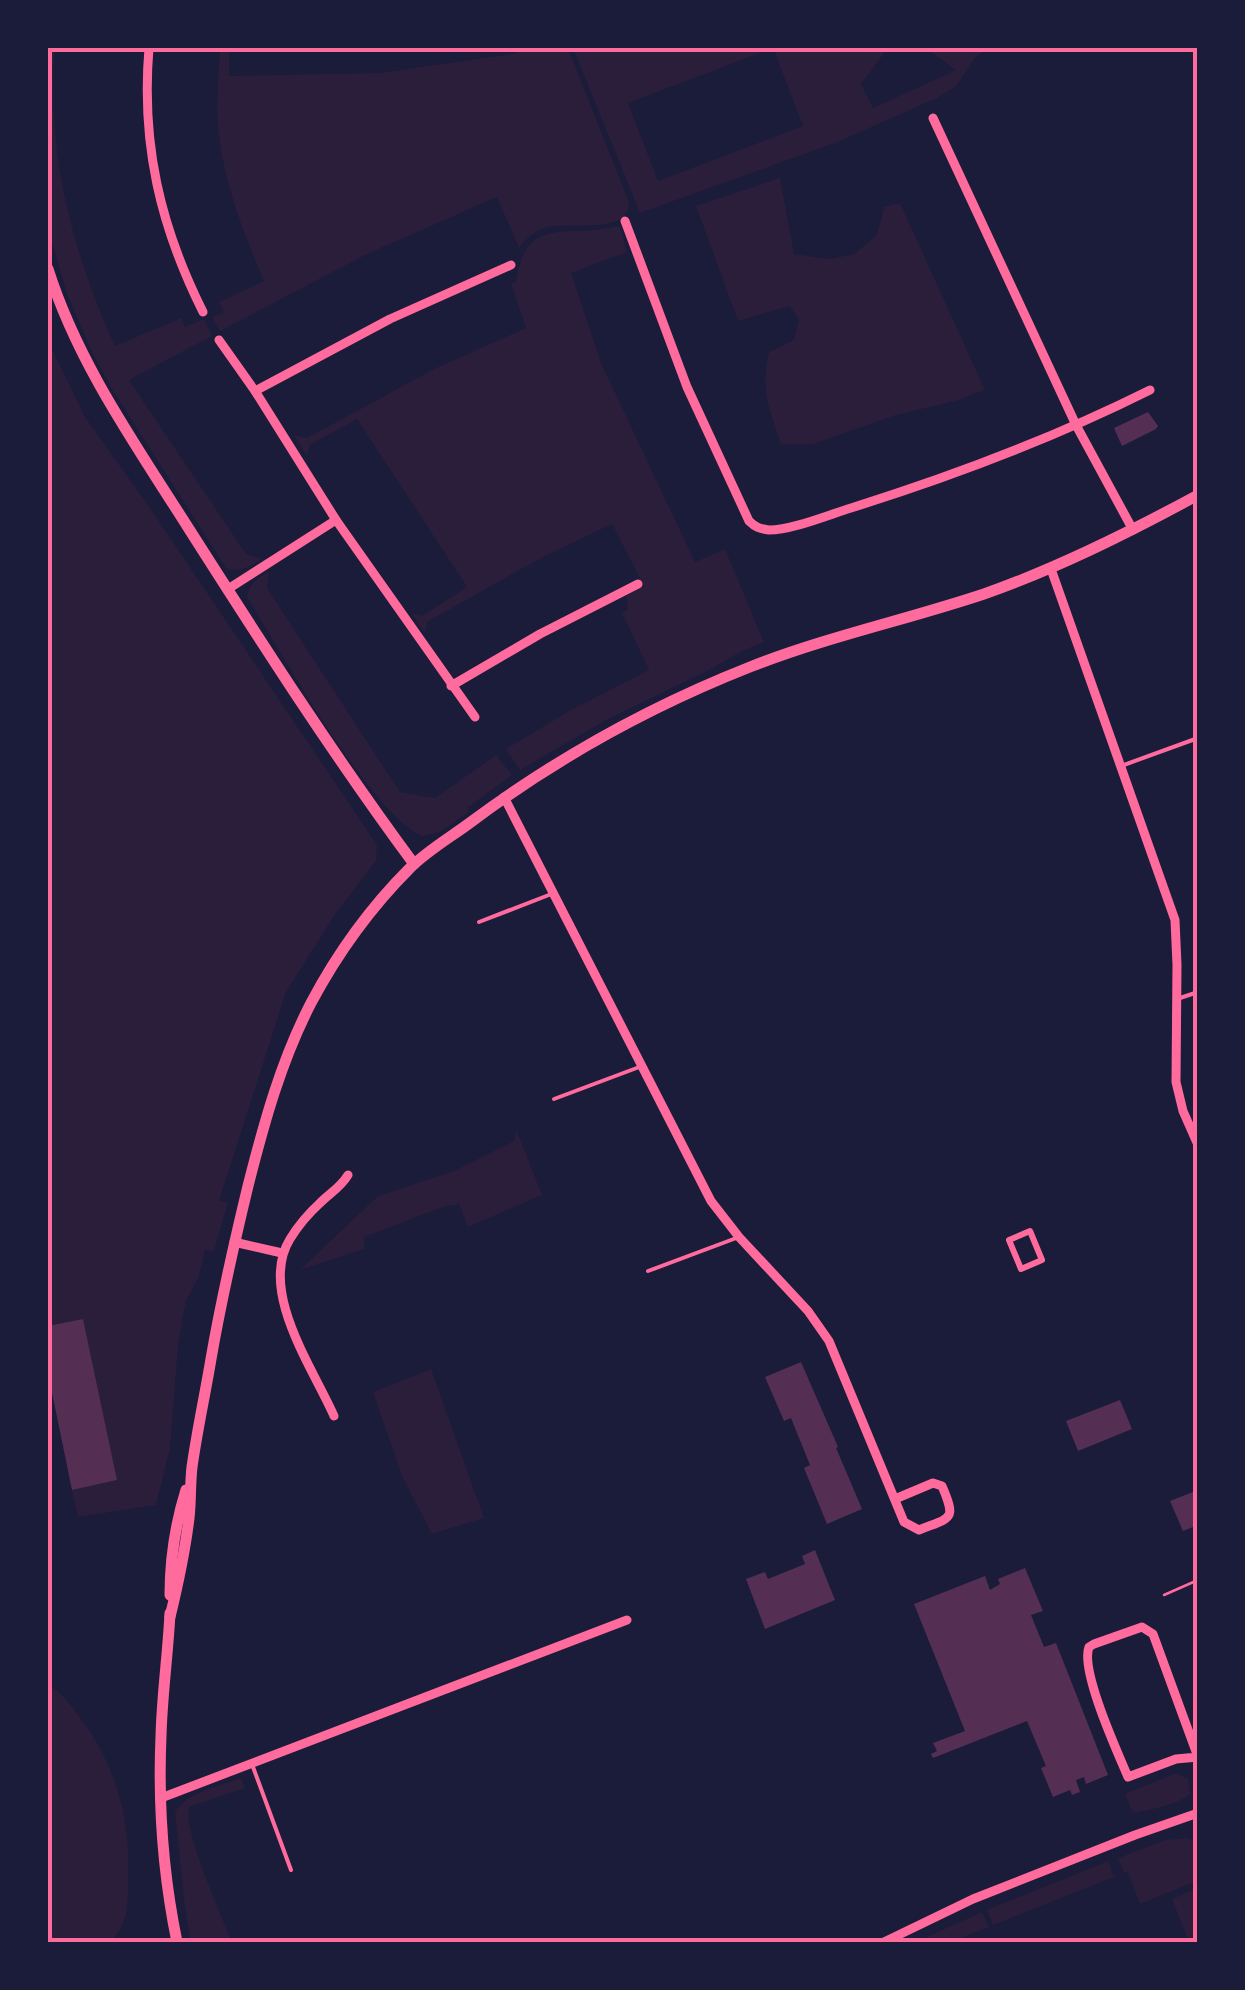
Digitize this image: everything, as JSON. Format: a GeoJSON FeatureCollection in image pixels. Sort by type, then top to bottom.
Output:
{"type":"FeatureCollection","features":[{"type":"Feature","properties":{"kind":"street"},"geometry":{"type":"LineString","coordinates":[[149,48],[149,147],[158,195],[180,263],[203,312]]}},
{"type":"Feature","properties":{"kind":"street"},"geometry":{"type":"LineString","coordinates":[[933,118],[1076,426],[1134,530]]}},
{"type":"Feature","properties":{"kind":"street"},"geometry":{"type":"LineString","coordinates":[[625,221],[687,386],[748,521],[756,528],[778,529],[936,480],[1076,426],[1150,390]]}},
{"type":"Feature","properties":{"kind":"street"},"geometry":{"type":"LineString","coordinates":[[255,391],[390,319],[511,266]]}},
{"type":"Feature","properties":{"kind":"street"},"geometry":{"type":"LineString","coordinates":[[48,269],[85,362],[128,434],[366,801],[414,864]]}},
{"type":"Feature","properties":{"kind":"street"},"geometry":{"type":"LineString","coordinates":[[220,340],[336,520],[475,717]]}},
{"type":"Feature","properties":{"kind":"street"},"geometry":{"type":"LineString","coordinates":[[177,1942],[167,1892],[160,1798],[170,1566],[178,1516],[192,1469],[234,1242],[267,1112],[312,1000],[349,940],[414,864],[504,797],[626,724],[747,668],[1051,569],[1198,495]]}},
{"type":"Feature","properties":{"kind":"street"},"geometry":{"type":"LineString","coordinates":[[228,589],[336,520]]}},
{"type":"Feature","properties":{"kind":"street"},"geometry":{"type":"LineString","coordinates":[[1051,569],[1175,920],[1176,1082],[1198,1145]]}},
{"type":"Feature","properties":{"kind":"street"},"geometry":{"type":"LineString","coordinates":[[451,686],[540,634],[638,584]]}},
{"type":"Feature","properties":{"kind":"street"},"geometry":{"type":"LineString","coordinates":[[504,797],[712,1201],[738,1237],[808,1311],[829,1341],[894,1499],[904,1522],[918,1530],[951,1514],[939,1484],[894,1499]]}},
{"type":"Feature","properties":{"kind":"street"},"geometry":{"type":"LineString","coordinates":[[334,1416],[303,1355],[280,1285],[282,1253],[300,1224],[348,1175]]}},
{"type":"Feature","properties":{"kind":"street"},"geometry":{"type":"LineString","coordinates":[[1030,1231],[1042,1260],[1021,1269],[1009,1240],[1030,1231]]}},
{"type":"Feature","properties":{"kind":"street"},"geometry":{"type":"LineString","coordinates":[[234,1242],[282,1253]]}},
{"type":"Feature","properties":{"kind":"street"},"geometry":{"type":"LineString","coordinates":[[160,1798],[628,1620]]}},
{"type":"Feature","properties":{"kind":"street"},"geometry":{"type":"LineString","coordinates":[[1142,1627],[1152,1634],[1198,1758],[1176,1759],[1128,1778],[1097,1701],[1086,1657],[1089,1647],[1136,1628],[1142,1627]]}},
{"type":"Feature","properties":{"kind":"street"},"geometry":{"type":"LineString","coordinates":[[884,1942],[973,1900],[1135,1834],[1198,1813]]}},
{"type":"Feature","properties":{"kind":"lane"},"geometry":{"type":"LineString","coordinates":[[1120,766],[1198,738]]}},
{"type":"Feature","properties":{"kind":"lane"},"geometry":{"type":"LineString","coordinates":[[479,922],[554,893]]}},
{"type":"Feature","properties":{"kind":"lane"},"geometry":{"type":"LineString","coordinates":[[1176,1000],[1198,992]]}},
{"type":"Feature","properties":{"kind":"lane"},"geometry":{"type":"LineString","coordinates":[[554,1099],[642,1066]]}},
{"type":"Feature","properties":{"kind":"lane"},"geometry":{"type":"LineString","coordinates":[[648,1272],[738,1237]]}},
{"type":"Feature","properties":{"kind":"lane"},"geometry":{"type":"LineString","coordinates":[[251,1763],[291,1870]]}},
{"type":"Feature","properties":{"kind":"path"},"geometry":{"type":"LineString","coordinates":[[1164,1595],[1198,1580]]}},
{"type":"Feature","properties":{"kind":"shaded area"},"geometry":{"type":"Polygon","coordinates":[[[48,48],[55,48],[55,125],[66,200],[86,274],[115,346],[181,318],[185,327],[204,319],[212,336],[129,380],[246,554],[262,559],[244,568],[226,568],[112,389],[67,294],[48,228],[48,48]]]}},
{"type":"Feature","properties":{"kind":"shaded area"},"geometry":{"type":"Polygon","coordinates":[[[220,48],[229,48],[229,76],[379,73],[518,53],[517,48],[568,48],[629,202],[627,213],[609,223],[544,228],[519,248],[497,197],[367,254],[220,331],[212,317],[224,312],[219,302],[264,281],[241,224],[220,145],[220,48]]]}},
{"type":"Feature","properties":{"kind":"shaded area"},"geometry":{"type":"Polygon","coordinates":[[[573,48],[593,48],[595,52],[607,48],[773,48],[888,48],[861,84],[873,108],[956,70],[925,48],[987,48],[974,59],[956,86],[937,98],[835,143],[640,213],[573,48]],[[773,48],[628,103],[658,181],[803,126],[773,48]]]}},
{"type":"Feature","properties":{"kind":"shaded area"},"geometry":{"type":"Polygon","coordinates":[[[780,178],[794,254],[830,259],[854,254],[877,235],[884,207],[900,203],[985,390],[813,444],[781,444],[767,399],[766,366],[769,352],[794,340],[799,320],[790,306],[738,321],[696,206],[780,178]]]}},
{"type":"Feature","properties":{"kind":"shaded area"},"geometry":{"type":"Polygon","coordinates":[[[620,226],[627,252],[571,273],[601,363],[695,562],[725,549],[764,642],[606,720],[520,770],[506,749],[649,670],[622,613],[628,609],[626,596],[644,586],[612,524],[541,558],[427,622],[425,633],[411,613],[422,616],[467,587],[357,419],[310,445],[307,456],[294,435],[307,438],[436,368],[526,328],[511,284],[516,282],[522,258],[532,242],[559,232],[620,226]]]}},
{"type":"Feature","properties":{"kind":"shaded area"},"geometry":{"type":"Polygon","coordinates":[[[48,341],[85,417],[377,845],[376,861],[336,913],[286,992],[219,1201],[228,1202],[214,1251],[205,1250],[199,1276],[186,1301],[178,1345],[170,1449],[156,1505],[78,1517],[72,1490],[117,1480],[83,1319],[48,1326],[48,341]]]}},
{"type":"Feature","properties":{"kind":"shaded area"},"geometry":{"type":"Polygon","coordinates":[[[269,571],[267,588],[400,792],[435,798],[496,755],[512,775],[440,832],[422,836],[401,822],[378,798],[328,729],[247,597],[257,579],[269,571]]]}},
{"type":"Feature","properties":{"kind":"shaded area"},"geometry":{"type":"Polygon","coordinates":[[[516,1129],[542,1195],[468,1227],[459,1204],[443,1207],[364,1237],[364,1249],[300,1270],[378,1196],[454,1171],[514,1141],[516,1129]]]}},
{"type":"Feature","properties":{"kind":"shaded area"},"geometry":{"type":"Polygon","coordinates":[[[431,1369],[484,1518],[432,1534],[402,1476],[373,1392],[431,1369]]]}},
{"type":"Feature","properties":{"kind":"shaded area"},"geometry":{"type":"Polygon","coordinates":[[[48,1684],[68,1702],[96,1742],[114,1780],[125,1820],[128,1899],[123,1923],[111,1942],[48,1942],[48,1684]]]}},
{"type":"Feature","properties":{"kind":"shaded area"},"geometry":{"type":"Polygon","coordinates":[[[1176,1773],[1188,1779],[1190,1794],[1170,1804],[1133,1813],[1125,1794],[1176,1773]]]}},
{"type":"Feature","properties":{"kind":"shaded area"},"geometry":{"type":"Polygon","coordinates":[[[241,1778],[245,1788],[189,1807],[197,1853],[231,1940],[191,1942],[175,1812],[196,1795],[241,1778]]]}},
{"type":"Feature","properties":{"kind":"shaded area"},"geometry":{"type":"Polygon","coordinates":[[[1165,1840],[1197,1841],[1197,1881],[1140,1904],[1118,1858],[1165,1840]]]}},
{"type":"Feature","properties":{"kind":"shaded area"},"geometry":{"type":"Polygon","coordinates":[[[1108,1861],[1114,1877],[993,1925],[987,1910],[1108,1861]]]}},
{"type":"Feature","properties":{"kind":"shaded area"},"geometry":{"type":"Polygon","coordinates":[[[1197,1888],[1197,1942],[1189,1942],[1172,1899],[1197,1888]]]}},
{"type":"Feature","properties":{"kind":"shaded area"},"geometry":{"type":"Polygon","coordinates":[[[982,1912],[989,1927],[950,1942],[916,1942],[982,1912]]]}},
{"type":"Feature","properties":{"kind":"building"},"geometry":{"type":"Polygon","coordinates":[[[1148,412],[1158,426],[1156,429],[1122,446],[1114,428],[1148,412]]]}},
{"type":"Feature","properties":{"kind":"building"},"geometry":{"type":"Polygon","coordinates":[[[83,1319],[117,1480],[72,1490],[48,1373],[48,1326],[83,1319]]]}},
{"type":"Feature","properties":{"kind":"building"},"geometry":{"type":"Polygon","coordinates":[[[801,1362],[862,1509],[827,1524],[804,1468],[810,1465],[791,1418],[784,1421],[765,1377],[801,1362]]]}},
{"type":"Feature","properties":{"kind":"building"},"geometry":{"type":"Polygon","coordinates":[[[1120,1400],[1132,1429],[1078,1451],[1066,1421],[1120,1400]]]}},
{"type":"Feature","properties":{"kind":"building"},"geometry":{"type":"Polygon","coordinates":[[[1198,1490],[1198,1525],[1183,1531],[1170,1501],[1198,1490]]]}},
{"type":"Feature","properties":{"kind":"building"},"geometry":{"type":"Polygon","coordinates":[[[815,1550],[835,1600],[765,1629],[746,1579],[765,1572],[768,1579],[805,1564],[802,1556],[815,1550]]]}},
{"type":"Feature","properties":{"kind":"building"},"geometry":{"type":"Polygon","coordinates":[[[1025,1568],[1043,1611],[1031,1615],[1044,1647],[1056,1643],[1108,1775],[1086,1784],[1084,1777],[1076,1780],[1080,1792],[1072,1795],[1070,1790],[1053,1797],[1041,1768],[1046,1766],[1027,1721],[933,1758],[931,1754],[937,1751],[933,1743],[965,1731],[914,1604],[985,1576],[990,1590],[1000,1584],[998,1579],[1025,1568]]]}}]}
